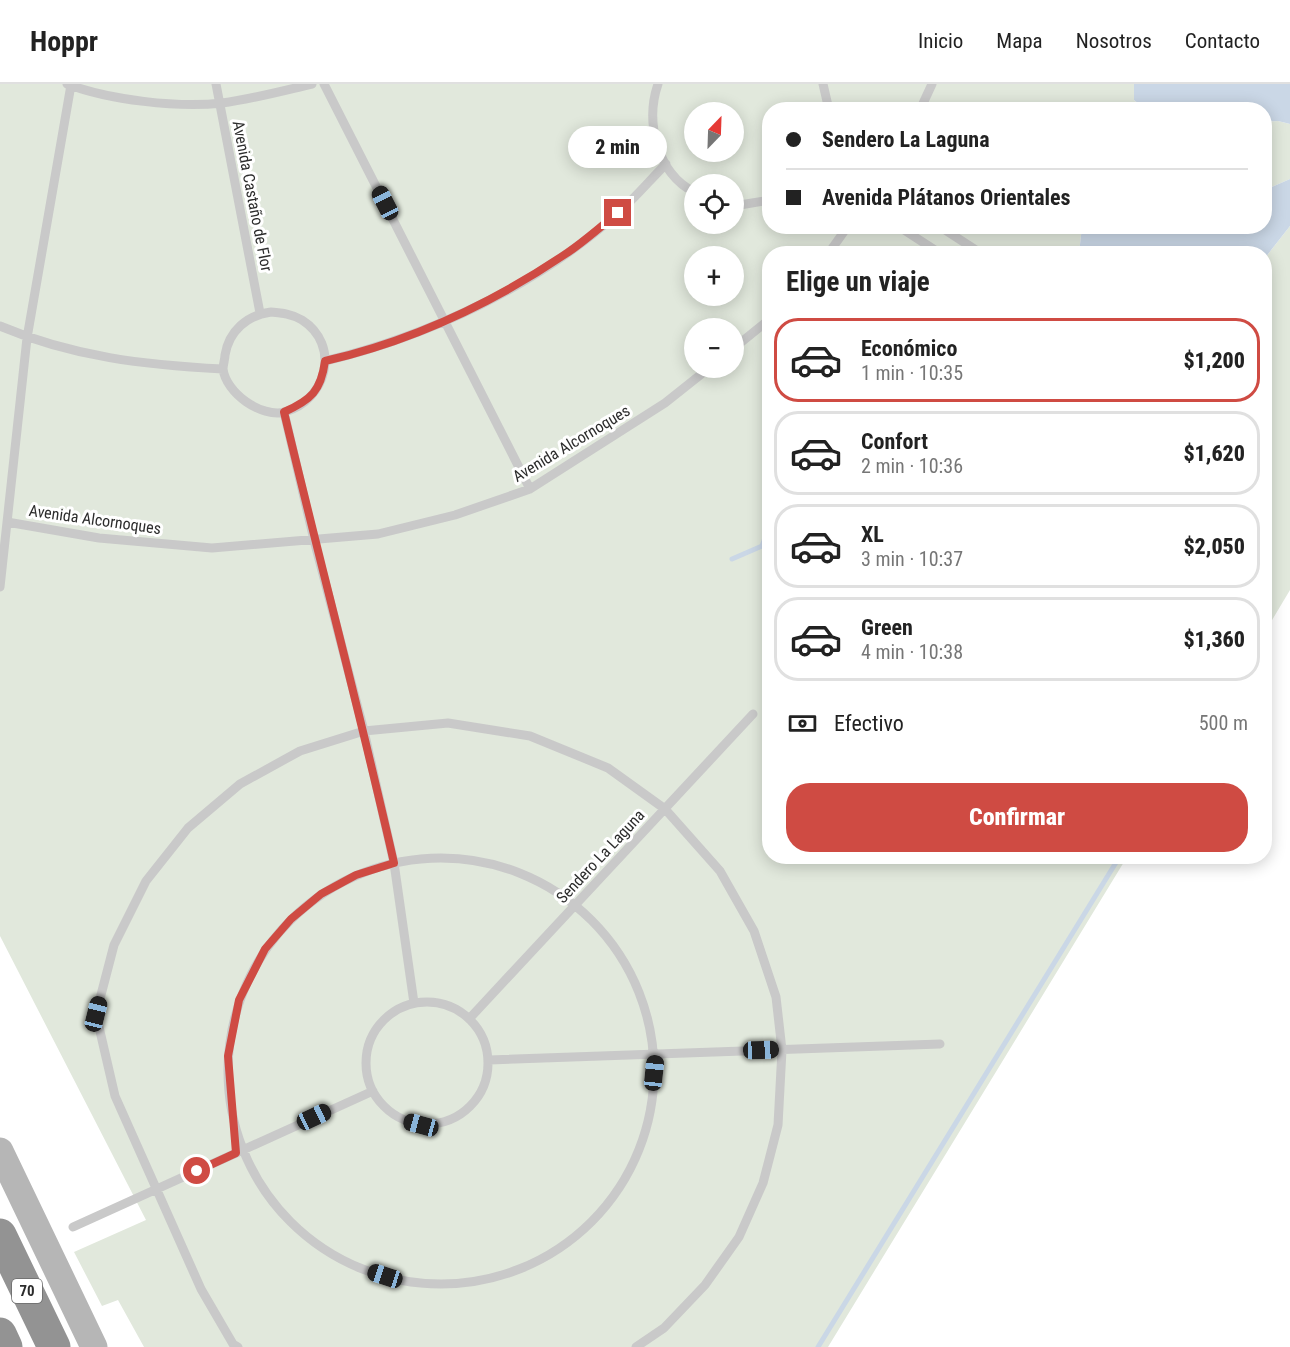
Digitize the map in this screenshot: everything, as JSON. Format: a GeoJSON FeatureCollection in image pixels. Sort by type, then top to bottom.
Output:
{"type":"FeatureCollection","features":[{"type":"Feature","properties":{"kind":"highway","name":"70"},"geometry":{"type":"LineString","coordinates":[[0,1235],[54,1347]]}},
{"type":"Feature","properties":{"kind":"highway"},"geometry":{"type":"LineString","coordinates":[[0,1334],[6,1347]]}},
{"type":"Feature","properties":{"kind":"main road"},"geometry":{"type":"LineString","coordinates":[[0,1151],[94,1347]]}},
{"type":"Feature","properties":{"kind":"lane","name":"Avenida Castaño de Flor"},"geometry":{"type":"LineString","coordinates":[[216,84],[260,314]]}},
{"type":"Feature","properties":{"kind":"lane"},"geometry":{"type":"LineString","coordinates":[[0,586],[27,338],[69,85],[126,99],[176,103],[220,103],[312,84]]}},
{"type":"Feature","properties":{"kind":"lane"},"geometry":{"type":"LineString","coordinates":[[324,84],[530,489]]}},
{"type":"Feature","properties":{"kind":"lane"},"geometry":{"type":"LineString","coordinates":[[658,84],[652,112],[655,139],[666,164],[684,187]]}},
{"type":"Feature","properties":{"kind":"lane"},"geometry":{"type":"LineString","coordinates":[[823,84],[827,102]]}},
{"type":"Feature","properties":{"kind":"lane"},"geometry":{"type":"LineString","coordinates":[[924,102],[932,84]]}},
{"type":"Feature","properties":{"kind":"lane"},"geometry":{"type":"LineString","coordinates":[[325,361],[368,351],[445,322],[514,285],[568,253],[618,213],[666,164]]}},
{"type":"Feature","properties":{"kind":"lane"},"geometry":{"type":"LineString","coordinates":[[744,204],[762,201]]}},
{"type":"Feature","properties":{"kind":"lane"},"geometry":{"type":"LineString","coordinates":[[910,234],[929,246]]}},
{"type":"Feature","properties":{"kind":"lane"},"geometry":{"type":"LineString","coordinates":[[951,234],[970,246]]}},
{"type":"Feature","properties":{"kind":"lane"},"geometry":{"type":"LineString","coordinates":[[260,314],[287,314],[302,320],[314,331],[321,343],[325,361],[323,377],[316,391],[304,403],[284,412],[258,409],[243,401],[232,389],[223,369],[227,346],[234,333],[243,323],[260,314]]}},
{"type":"Feature","properties":{"kind":"lane"},"geometry":{"type":"LineString","coordinates":[[744,340],[762,325]]}},
{"type":"Feature","properties":{"kind":"lane"},"geometry":{"type":"LineString","coordinates":[[0,326],[27,338],[100,357],[172,366],[223,369]]}},
{"type":"Feature","properties":{"kind":"lane","name":"Avenida Alcornoques"},"geometry":{"type":"LineString","coordinates":[[7,522],[99,538],[212,548],[378,534],[455,515],[530,489],[665,403],[697,378]]}},
{"type":"Feature","properties":{"kind":"lane"},"geometry":{"type":"LineString","coordinates":[[284,412],[314,540],[364,731],[394,863],[414,1004]]}},
{"type":"Feature","properties":{"kind":"lane","name":"Sendero La Laguna"},"geometry":{"type":"LineString","coordinates":[[469,1019],[753,714]]}},
{"type":"Feature","properties":{"kind":"lane"},"geometry":{"type":"LineString","coordinates":[[238,1347],[233,1344],[201,1289],[116,1096],[96,1014],[114,945],[146,881],[188,828],[240,784],[300,751],[364,731],[448,723],[530,736],[608,768],[665,809],[720,871],[754,931],[776,997],[782,1050],[778,1125],[763,1183],[739,1237],[705,1286],[664,1328],[636,1347]]}},
{"type":"Feature","properties":{"kind":"lane"},"geometry":{"type":"LineString","coordinates":[[436,858],[477,861],[517,872],[555,890],[576,904],[616,948],[638,985],[651,1026],[656,1054],[648,1132],[621,1189],[578,1237],[525,1269],[464,1284],[401,1281],[354,1266],[312,1241],[277,1207],[236,1153],[228,1056],[239,1000],[265,949],[291,919],[321,894],[356,875],[394,863],[436,858]]}},
{"type":"Feature","properties":{"kind":"lane"},"geometry":{"type":"LineString","coordinates":[[434,1002],[453,1008],[469,1019],[480,1032],[489,1060],[485,1084],[476,1102],[460,1115],[441,1123],[421,1125],[402,1119],[384,1108],[366,1074],[366,1055],[371,1037],[382,1022],[396,1010],[414,1004],[434,1002]]}},
{"type":"Feature","properties":{"kind":"lane"},"geometry":{"type":"LineString","coordinates":[[489,1060],[940,1044]]}},
{"type":"Feature","properties":{"kind":"lane"},"geometry":{"type":"LineString","coordinates":[[74,1227],[373,1090]]}},
{"type":"Feature","properties":{"kind":"shaded area"},"geometry":{"type":"Polygon","coordinates":[[[0,84],[1134,84],[1134,100],[1136,102],[762,102],[762,234],[1081,234],[1080,246],[762,246],[762,864],[1123,864],[828,1347],[144,1347],[118,1300],[102,1306],[74,1252],[146,1220],[0,936],[0,84]]]}},
{"type":"Feature","properties":{"kind":"shaded area"},"geometry":{"type":"Polygon","coordinates":[[[1272,121],[1290,124],[1290,179],[1272,187],[1272,121]]]}},
{"type":"Feature","properties":{"kind":"shaded area"},"geometry":{"type":"Polygon","coordinates":[[[1290,226],[1290,590],[1272,620],[1272,249],[1290,226]]]}},
{"type":"Feature","properties":{"kind":"water"},"geometry":{"type":"Polygon","coordinates":[[[1134,84],[1290,84],[1290,124],[1272,121],[1272,102],[1136,102],[1134,100],[1134,84]]]}},
{"type":"Feature","properties":{"kind":"water"},"geometry":{"type":"Polygon","coordinates":[[[1290,179],[1290,226],[1272,249],[1272,246],[1080,246],[1081,234],[1272,234],[1272,187],[1290,179]]]}},
{"type":"Feature","properties":{"kind":"waterway"},"geometry":{"type":"LineString","coordinates":[[732,559],[762,546]]}},
{"type":"Feature","properties":{"kind":"waterway"},"geometry":{"type":"LineString","coordinates":[[818,1347],[1115,864]]}},
{"type":"Feature","properties":{"kind":"route"},"geometry":{"type":"LineString","coordinates":[[197,1171],[236,1153],[228,1056],[239,1000],[265,949],[291,919],[321,894],[356,875],[394,863],[364,731],[314,540],[284,412],[304,403],[316,391],[323,377],[325,361],[368,351],[407,338],[475,307],[568,253],[618,213]]}}]}
